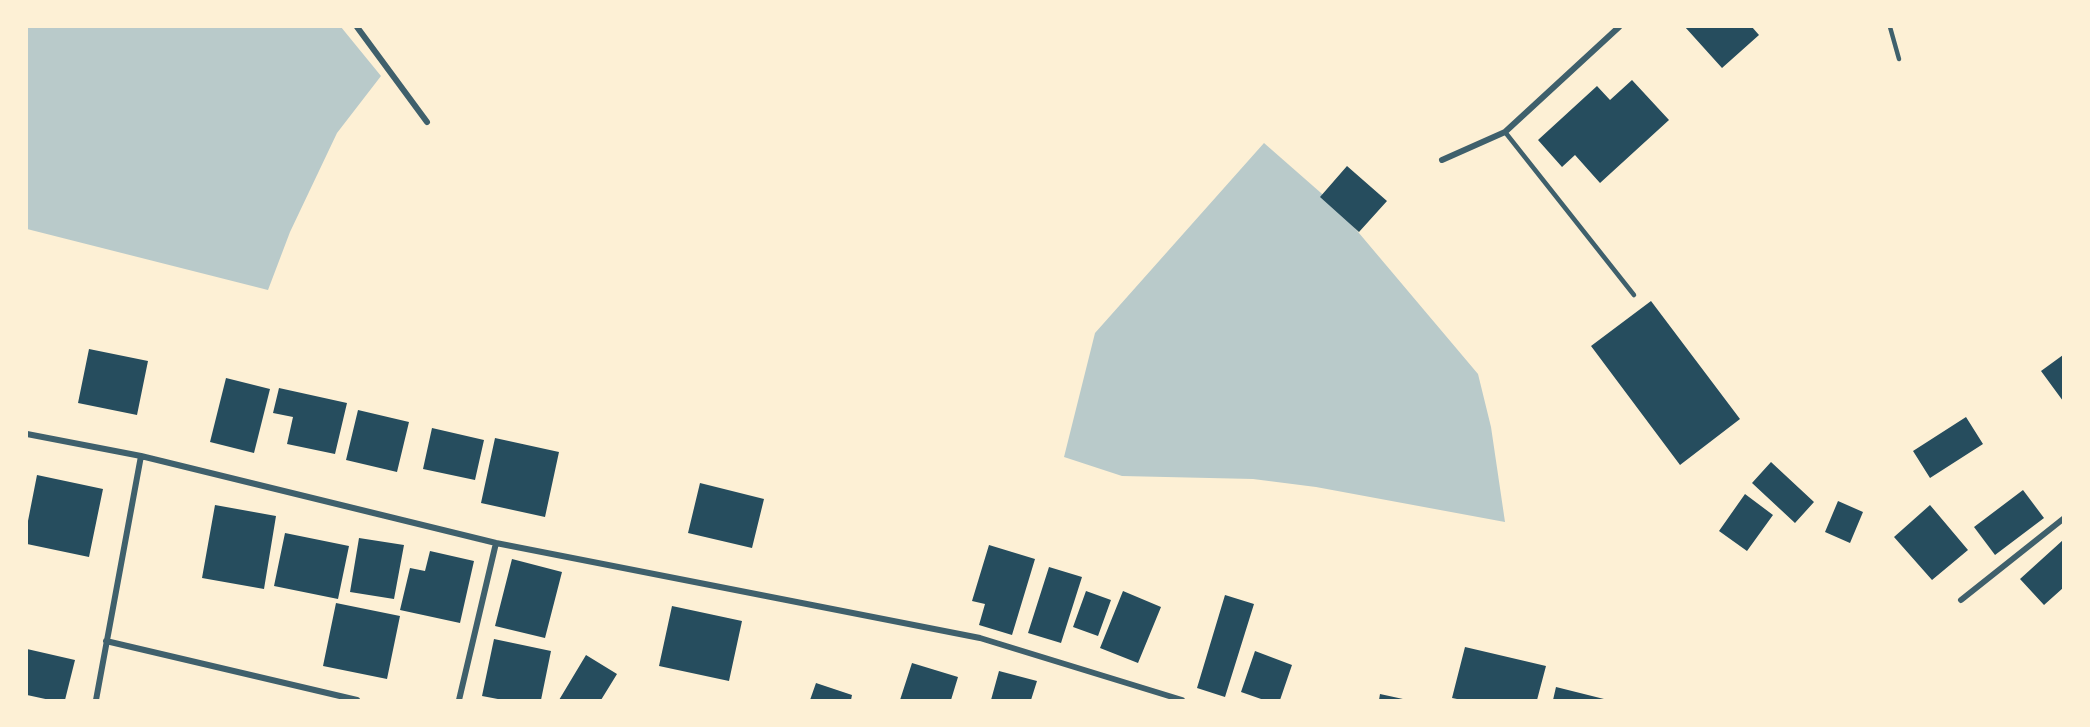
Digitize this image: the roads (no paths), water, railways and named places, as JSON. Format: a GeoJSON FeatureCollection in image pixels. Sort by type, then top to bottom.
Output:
{"type":"FeatureCollection","features":[{"type":"Feature","properties":{"kind":"street"},"geometry":{"type":"LineString","coordinates":[[357,27],[427,122]]}},
{"type":"Feature","properties":{"kind":"street"},"geometry":{"type":"LineString","coordinates":[[1442,160],[1505,132],[1619,27]]}},
{"type":"Feature","properties":{"kind":"street"},"geometry":{"type":"LineString","coordinates":[[27,434],[141,456],[496,543],[980,638],[1182,700]]}},
{"type":"Feature","properties":{"kind":"street"},"geometry":{"type":"LineString","coordinates":[[96,700],[141,456]]}},
{"type":"Feature","properties":{"kind":"street"},"geometry":{"type":"LineString","coordinates":[[1960,600],[2063,519]]}},
{"type":"Feature","properties":{"kind":"street"},"geometry":{"type":"LineString","coordinates":[[459,700],[496,543]]}},
{"type":"Feature","properties":{"kind":"street"},"geometry":{"type":"LineString","coordinates":[[106,641],[357,700]]}},
{"type":"Feature","properties":{"kind":"lane"},"geometry":{"type":"LineString","coordinates":[[1890,27],[1899,58]]}},
{"type":"Feature","properties":{"kind":"lane"},"geometry":{"type":"LineString","coordinates":[[1505,132],[1634,295]]}}]}
